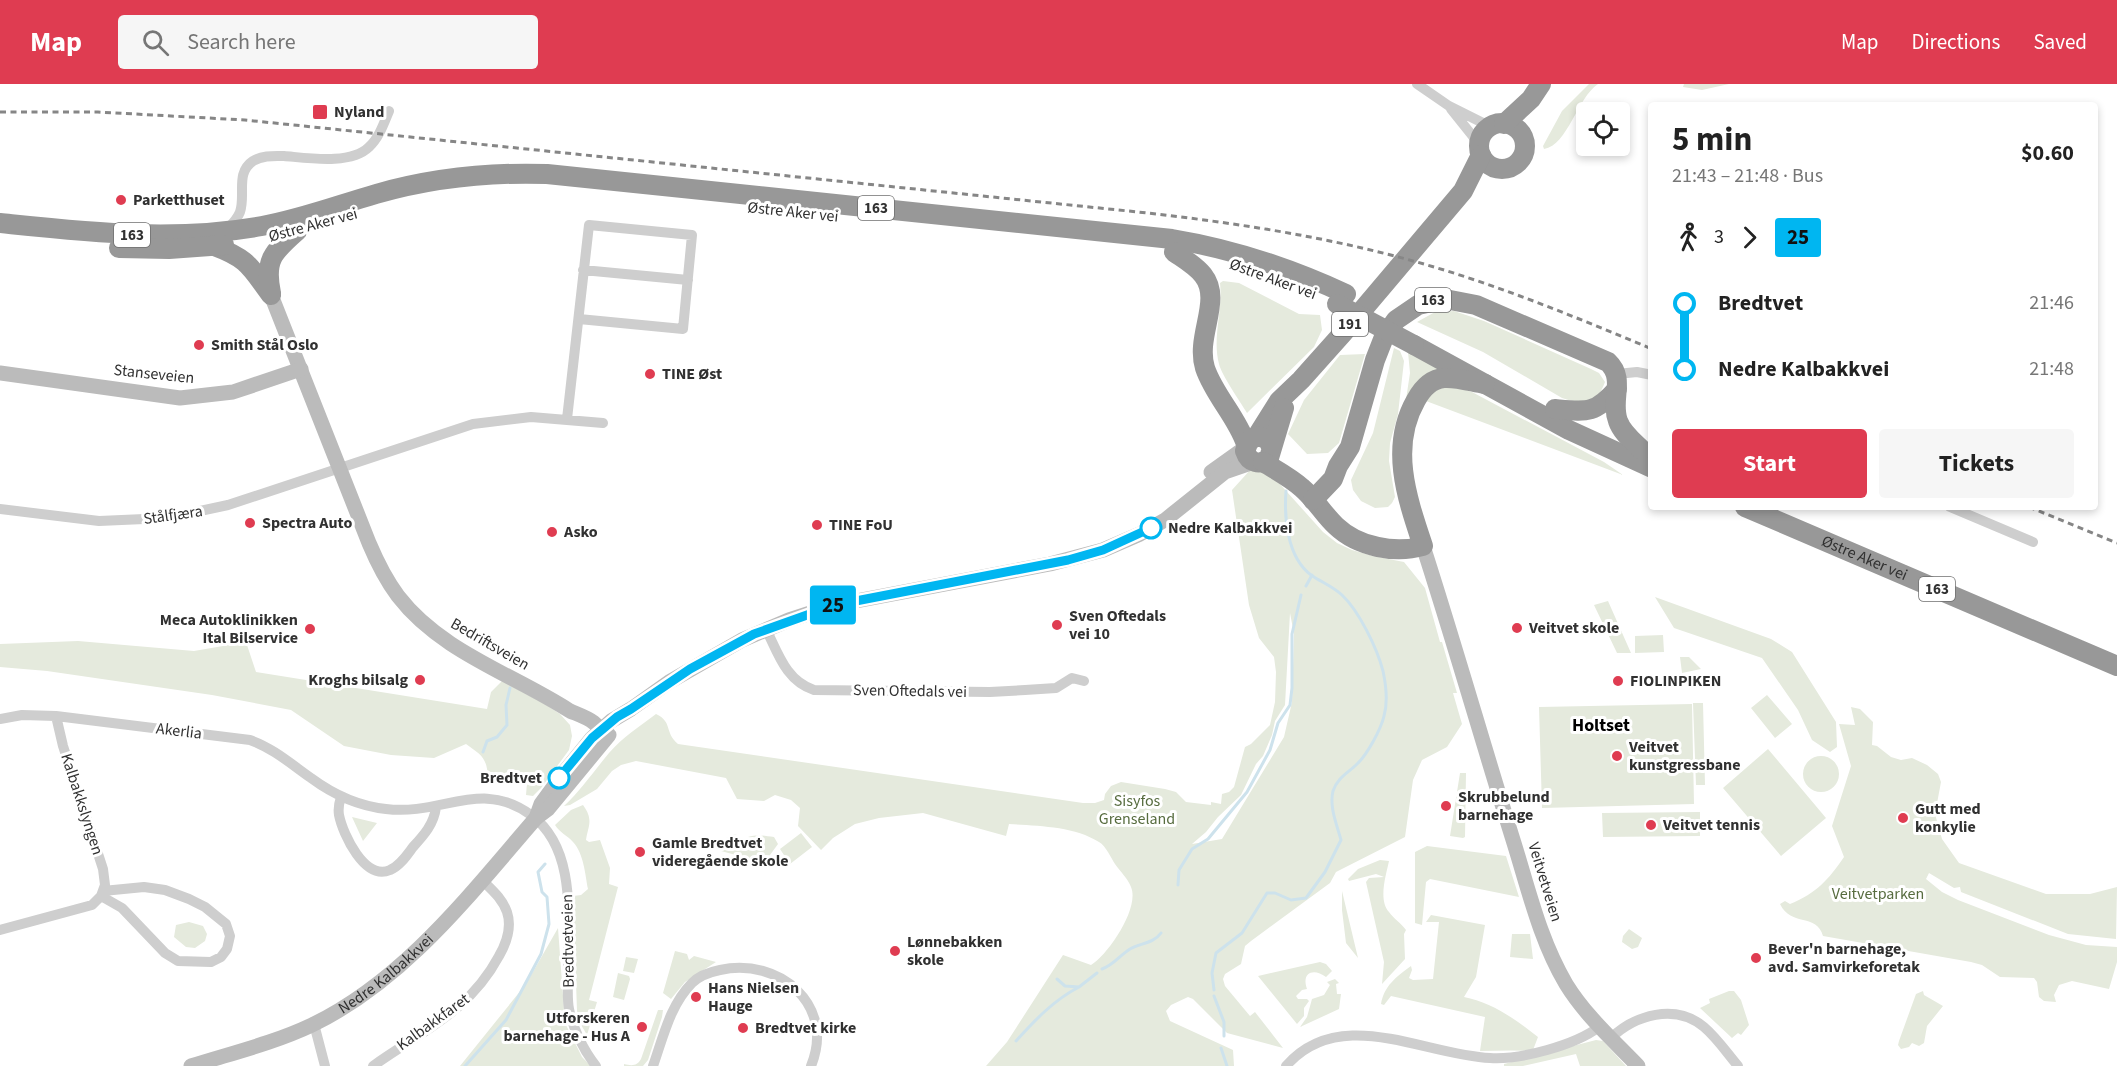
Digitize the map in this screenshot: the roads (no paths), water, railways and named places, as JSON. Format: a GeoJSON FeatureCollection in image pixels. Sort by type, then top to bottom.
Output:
{"type":"FeatureCollection","features":[{"type":"Feature","properties":{"kind":"highway"},"geometry":{"type":"LineString","coordinates":[[1498,125],[1514,127],[1522,135],[1525,146],[1522,156],[1511,168],[1500,169],[1488,165],[1480,150],[1483,134],[1498,125],[1536,92]]}},
{"type":"Feature","properties":{"kind":"highway"},"geometry":{"type":"LineString","coordinates":[[1522,135],[1536,92]]}},
{"type":"Feature","properties":{"kind":"highway","name":"Nedre Kalbakkvei"},"geometry":{"type":"LineString","coordinates":[[1259,450],[1279,401],[1301,380],[1399,268],[1462,191],[1480,150]]}},
{"type":"Feature","properties":{"kind":"highway","name":"Nedre Kalbakkvei"},"geometry":{"type":"LineString","coordinates":[[1462,191],[1500,169]]}},
{"type":"Feature","properties":{"kind":"highway","name":"Østre Aker vei"},"geometry":{"type":"LineString","coordinates":[[0,223],[135,236],[180,235],[219,239],[377,194],[430,182],[497,174],[547,174],[1172,239],[1214,247],[1273,263],[1418,340],[1647,452]]}},
{"type":"Feature","properties":{"kind":"highway","name":"Østre Aker vei"},"geometry":{"type":"LineString","coordinates":[[0,236],[136,249],[297,231],[381,206],[429,195],[489,188],[545,187],[1174,252],[1224,261],[1341,299]]}},
{"type":"Feature","properties":{"kind":"highway"},"geometry":{"type":"LineString","coordinates":[[272,295],[267,275],[270,261],[277,250],[297,231]]}},
{"type":"Feature","properties":{"kind":"highway"},"geometry":{"type":"LineString","coordinates":[[219,239],[244,260],[272,295]]}},
{"type":"Feature","properties":{"kind":"highway"},"geometry":{"type":"LineString","coordinates":[[1174,252],[1200,271],[1210,288],[1211,298],[1203,337],[1203,360],[1210,380],[1259,450],[1307,493],[1340,530],[1355,539],[1375,545],[1421,540]]}},
{"type":"Feature","properties":{"kind":"highway","name":"163"},"geometry":{"type":"LineString","coordinates":[[1307,493],[1333,479],[1354,438],[1375,360],[1384,337],[1403,313],[1426,302],[1453,299],[1490,310],[1603,358],[1612,366],[1617,381],[1615,411],[1618,423],[1647,452]]}},
{"type":"Feature","properties":{"kind":"highway","name":"Østre Aker vei"},"geometry":{"type":"LineString","coordinates":[[1418,340],[1485,384],[1569,430],[1648,466]]}},
{"type":"Feature","properties":{"kind":"highway","name":"163"},"geometry":{"type":"LineString","coordinates":[[1421,540],[1402,470],[1402,442],[1408,416],[1418,396],[1432,381],[1443,378],[1485,384]]}},
{"type":"Feature","properties":{"kind":"highway","name":"163"},"geometry":{"type":"LineString","coordinates":[[1555,409],[1576,411],[1594,409],[1604,404],[1617,381]]}},
{"type":"Feature","properties":{"kind":"highway","name":"Østre Aker vei"},"geometry":{"type":"LineString","coordinates":[[1751,510],[2117,666]]}},
{"type":"Feature","properties":{"kind":"highway","name":"Østre Aker vei"},"geometry":{"type":"LineString","coordinates":[[1783,510],[2117,652]]}},
{"type":"Feature","properties":{"kind":"street"},"geometry":{"type":"LineString","coordinates":[[1417,84],[1449,106],[1498,125]]}},
{"type":"Feature","properties":{"kind":"street"},"geometry":{"type":"LineString","coordinates":[[1449,106],[1480,150]]}},
{"type":"Feature","properties":{"kind":"street"},"geometry":{"type":"LineString","coordinates":[[219,239],[236,219],[242,201],[243,172],[254,161],[272,155],[323,159],[358,154],[371,145],[389,111]]}},
{"type":"Feature","properties":{"kind":"street"},"geometry":{"type":"LineString","coordinates":[[242,201],[249,215],[264,226]]}},
{"type":"Feature","properties":{"kind":"street"},"geometry":{"type":"LineString","coordinates":[[567,419],[589,225],[692,235],[683,329],[579,319]]}},
{"type":"Feature","properties":{"kind":"street"},"geometry":{"type":"LineString","coordinates":[[583,270],[688,280]]}},
{"type":"Feature","properties":{"kind":"street","name":"Bedriftsveien"},"geometry":{"type":"LineString","coordinates":[[272,295],[375,558],[387,580],[407,607],[449,643],[590,720],[599,736]]}},
{"type":"Feature","properties":{"kind":"street","name":"Stanseveien"},"geometry":{"type":"LineString","coordinates":[[0,373],[180,398],[233,392],[301,369]]}},
{"type":"Feature","properties":{"kind":"street"},"geometry":{"type":"LineString","coordinates":[[1617,381],[1637,372],[1648,374]]}},
{"type":"Feature","properties":{"kind":"street"},"geometry":{"type":"LineString","coordinates":[[340,469],[473,424],[531,417],[603,423]]}},
{"type":"Feature","properties":{"kind":"street","name":"Nedre Kalbakkvei"},"geometry":{"type":"LineString","coordinates":[[191,1066],[282,1038],[314,1024],[351,1003],[398,967],[427,940],[482,880],[536,818],[545,797],[617,717],[725,648],[766,629],[835,605],[883,594],[1050,564],[1103,550],[1165,520],[1198,492],[1214,470],[1259,450]]}},
{"type":"Feature","properties":{"kind":"street","name":"Stålfjæra"},"geometry":{"type":"LineString","coordinates":[[0,509],[84,520],[151,520],[228,505],[340,469]]}},
{"type":"Feature","properties":{"kind":"street"},"geometry":{"type":"LineString","coordinates":[[1957,510],[2033,542]]}},
{"type":"Feature","properties":{"kind":"street","name":"Veitvetveien"},"geometry":{"type":"LineString","coordinates":[[1421,540],[1548,948],[1568,986],[1605,1033],[1638,1066]]}},
{"type":"Feature","properties":{"kind":"street","name":"Sven Oftedals vei"},"geometry":{"type":"LineString","coordinates":[[766,629],[793,678],[814,690],[990,692],[1056,688],[1072,678],[1084,681]]}},
{"type":"Feature","properties":{"kind":"street","name":"Akerlia"},"geometry":{"type":"LineString","coordinates":[[0,719],[22,715],[56,716],[250,740],[267,747],[327,789],[363,805],[407,811],[476,798],[495,798],[511,803],[536,818]]}},
{"type":"Feature","properties":{"kind":"street","name":"Kalbakkslyngen"},"geometry":{"type":"LineString","coordinates":[[56,716],[63,746],[103,868],[105,881],[102,894]]}},
{"type":"Feature","properties":{"kind":"street"},"geometry":{"type":"LineString","coordinates":[[341,797],[338,810],[342,825],[362,862],[378,872],[388,871],[400,863],[428,830],[435,817],[436,807]]}},
{"type":"Feature","properties":{"kind":"street","name":"Bredtvetveien"},"geometry":{"type":"LineString","coordinates":[[536,818],[552,835],[562,861],[567,883],[569,1009],[586,1054],[597,1066]]}},
{"type":"Feature","properties":{"kind":"street","name":"Kalbakkfaret"},"geometry":{"type":"LineString","coordinates":[[373,1066],[464,1004],[491,971],[506,941],[510,924],[500,896],[482,880]]}},
{"type":"Feature","properties":{"kind":"street"},"geometry":{"type":"LineString","coordinates":[[0,930],[84,909],[92,905],[102,894],[144,887],[165,890],[205,907],[226,924],[230,936],[227,949],[221,957],[211,962],[178,961],[165,953],[122,908],[102,894]]}},
{"type":"Feature","properties":{"kind":"street"},"geometry":{"type":"LineString","coordinates":[[652,1066],[671,1015],[682,993],[700,977],[733,967],[765,971],[778,976],[799,990],[815,1016],[817,1037],[811,1066]]}},
{"type":"Feature","properties":{"kind":"street"},"geometry":{"type":"LineString","coordinates":[[1286,1066],[1310,1047],[1327,1038],[1369,1035],[1471,1056],[1512,1057],[1565,1045],[1591,1033],[1605,1033],[1646,1017],[1666,1014],[1680,1015],[1706,1029],[1738,1066]]}},
{"type":"Feature","properties":{"kind":"street"},"geometry":{"type":"LineString","coordinates":[[314,1024],[325,1066]]}},
{"type":"Feature","properties":{"kind":"waterway"},"geometry":{"type":"LineString","coordinates":[[1214,990],[1212,973],[1216,953],[1242,933],[1267,893],[1275,893],[1291,900],[1306,898],[1325,872],[1341,840],[1333,810],[1333,791],[1340,779],[1361,760],[1369,748],[1380,728],[1385,711],[1386,694],[1383,671],[1361,620],[1342,595],[1311,575],[1303,567],[1292,548],[1287,525],[1286,491]]}},
{"type":"Feature","properties":{"kind":"waterway"},"geometry":{"type":"LineString","coordinates":[[1306,586],[1312,575]]}},
{"type":"Feature","properties":{"kind":"waterway"},"geometry":{"type":"LineString","coordinates":[[1178,885],[1179,870],[1192,849],[1208,839],[1247,792],[1270,750],[1278,723],[1290,705],[1292,634],[1301,595]]}},
{"type":"Feature","properties":{"kind":"waterway"},"geometry":{"type":"LineString","coordinates":[[483,752],[487,741],[497,737],[507,725],[506,705],[510,688]]}},
{"type":"Feature","properties":{"kind":"waterway"},"geometry":{"type":"LineString","coordinates":[[465,1066],[506,1020],[541,954],[549,924],[547,897],[542,892],[538,872],[545,864]]}},
{"type":"Feature","properties":{"kind":"waterway"},"geometry":{"type":"LineString","coordinates":[[1102,969],[1130,949],[1151,941],[1161,933]]}},
{"type":"Feature","properties":{"kind":"waterway"},"geometry":{"type":"LineString","coordinates":[[1057,979],[1065,986],[1079,987],[1097,973]]}},
{"type":"Feature","properties":{"kind":"waterway"},"geometry":{"type":"LineString","coordinates":[[1016,1041],[1053,1004],[1079,987]]}},
{"type":"Feature","properties":{"kind":"waterway"},"geometry":{"type":"LineString","coordinates":[[1214,996],[1224,1022],[1224,1036]]}},
{"type":"Feature","properties":{"kind":"waterway"},"geometry":{"type":"LineString","coordinates":[[1221,1048],[1227,1066]]}},
{"type":"Feature","properties":{"kind":"railway"},"geometry":{"type":"LineString","coordinates":[[0,112],[98,112],[245,120],[1213,221],[1324,240],[1434,267],[1517,295],[1648,347]]}},
{"type":"Feature","properties":{"kind":"railway"},"geometry":{"type":"LineString","coordinates":[[2036,510],[2117,543]]}},
{"type":"Feature","properties":{"kind":"place","name":"Nyland"},"geometry":{"type":"Point","coordinates":[320,112]}},
{"type":"Feature","properties":{"kind":"place","name":"Parketthuset"},"geometry":{"type":"Point","coordinates":[121,200]}},
{"type":"Feature","properties":{"kind":"place","name":"Smith Stål Oslo"},"geometry":{"type":"Point","coordinates":[199,345]}},
{"type":"Feature","properties":{"kind":"place","name":"TINE Øst"},"geometry":{"type":"Point","coordinates":[650,374]}},
{"type":"Feature","properties":{"kind":"place","name":"Spectra Auto"},"geometry":{"type":"Point","coordinates":[250,523]}},
{"type":"Feature","properties":{"kind":"place","name":"TINE FoU"},"geometry":{"type":"Point","coordinates":[817,525]}},
{"type":"Feature","properties":{"kind":"place","name":"Nedre Kalbakkvei"},"geometry":{"type":"Point","coordinates":[1151,528]}},
{"type":"Feature","properties":{"kind":"place","name":"Asko"},"geometry":{"type":"Point","coordinates":[552,532]}},
{"type":"Feature","properties":{"kind":"place","name":"Sven Oftedals vei 10"},"geometry":{"type":"Point","coordinates":[1057,625]}},
{"type":"Feature","properties":{"kind":"place","name":"Veitvet skole"},"geometry":{"type":"Point","coordinates":[1517,628]}},
{"type":"Feature","properties":{"kind":"place","name":"Meca Autoklinikken Ital Bilservice"},"geometry":{"type":"Point","coordinates":[310,629]}},
{"type":"Feature","properties":{"kind":"place","name":"Kroghs bilsalg"},"geometry":{"type":"Point","coordinates":[420,680]}},
{"type":"Feature","properties":{"kind":"place","name":"FIOLINPIKEN"},"geometry":{"type":"Point","coordinates":[1618,681]}},
{"type":"Feature","properties":{"kind":"place","name":"Veitvet kunstgressbane"},"geometry":{"type":"Point","coordinates":[1617,756]}},
{"type":"Feature","properties":{"kind":"place","name":"Bredtvet"},"geometry":{"type":"Point","coordinates":[559,778]}},
{"type":"Feature","properties":{"kind":"place","name":"Skrubbelund barnehage"},"geometry":{"type":"Point","coordinates":[1446,806]}},
{"type":"Feature","properties":{"kind":"place","name":"Gutt med konkylie"},"geometry":{"type":"Point","coordinates":[1903,818]}},
{"type":"Feature","properties":{"kind":"place","name":"Veitvet tennis"},"geometry":{"type":"Point","coordinates":[1651,825]}},
{"type":"Feature","properties":{"kind":"place","name":"Gamle Bredtvet videregående skole"},"geometry":{"type":"Point","coordinates":[640,852]}},
{"type":"Feature","properties":{"kind":"place","name":"Lønnebakken skole"},"geometry":{"type":"Point","coordinates":[895,951]}},
{"type":"Feature","properties":{"kind":"place","name":"Bever'n barnehage, avd. Samvirkeforetak"},"geometry":{"type":"Point","coordinates":[1756,958]}},
{"type":"Feature","properties":{"kind":"place","name":"Hans Nielsen Hauge"},"geometry":{"type":"Point","coordinates":[696,997]}},
{"type":"Feature","properties":{"kind":"place","name":"Utforskeren barnehage - Hus A"},"geometry":{"type":"Point","coordinates":[642,1027]}},
{"type":"Feature","properties":{"kind":"place","name":"Bredtvet kirke"},"geometry":{"type":"Point","coordinates":[743,1028]}},
{"type":"Feature","properties":{"kind":"district","name":"Holtset"},"geometry":{"type":"Point","coordinates":[1601,725]}},
{"type":"Feature","properties":{"kind":"park label","name":"Sisyfos Grenseland"},"geometry":{"type":"Point","coordinates":[1137,810]}},
{"type":"Feature","properties":{"kind":"park label","name":"Veitvetparken"},"geometry":{"type":"Point","coordinates":[1878,894]}}]}
